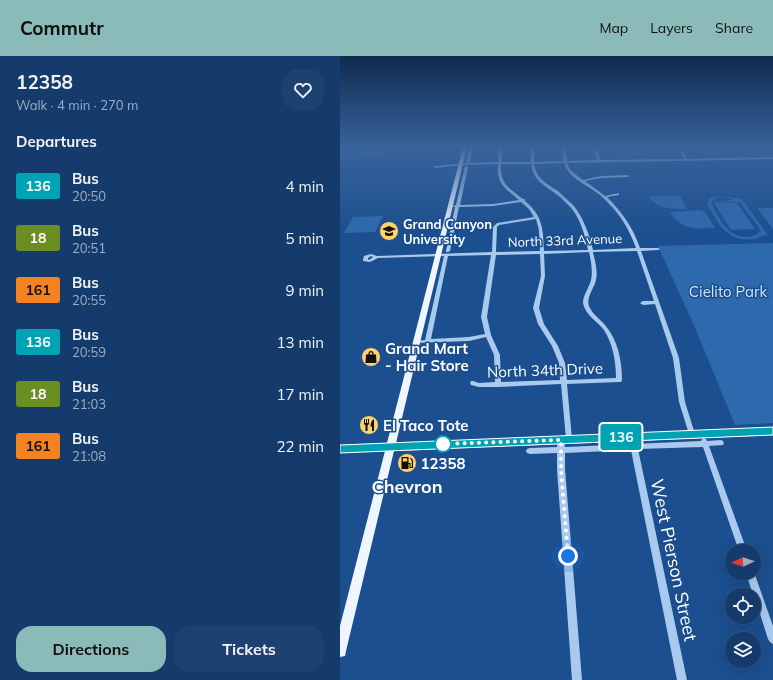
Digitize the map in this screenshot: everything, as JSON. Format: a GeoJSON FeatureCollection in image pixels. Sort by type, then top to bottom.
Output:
{"type":"FeatureCollection","features":[{"type":"Feature","properties":{"kind":"main road"},"geometry":{"type":"LineString","coordinates":[[340,651],[456,184],[460,176]]}},
{"type":"Feature","properties":{"kind":"main road"},"geometry":{"type":"LineString","coordinates":[[340,449],[391,446],[564,443],[692,434],[773,431]]}},
{"type":"Feature","properties":{"kind":"street"},"geometry":{"type":"LineString","coordinates":[[428,342],[463,176]]}},
{"type":"Feature","properties":{"kind":"street"},"geometry":{"type":"LineString","coordinates":[[500,176],[504,185],[524,200],[531,208],[541,230],[543,276],[536,308],[541,324],[556,346],[562,363],[565,383],[564,443],[561,470],[577,680]]}},
{"type":"Feature","properties":{"kind":"street"},"geometry":{"type":"LineString","coordinates":[[537,176],[560,195],[579,216],[587,235],[590,250]]}},
{"type":"Feature","properties":{"kind":"street"},"geometry":{"type":"LineString","coordinates":[[576,176],[604,196],[625,220],[633,234],[676,358],[682,402],[692,434]]}},
{"type":"Feature","properties":{"kind":"street"},"geometry":{"type":"LineString","coordinates":[[582,181],[598,177],[624,176]]}},
{"type":"Feature","properties":{"kind":"street"},"geometry":{"type":"LineString","coordinates":[[456,184],[463,183]]}},
{"type":"Feature","properties":{"kind":"street"},"geometry":{"type":"LineString","coordinates":[[498,186],[504,185]]}},
{"type":"Feature","properties":{"kind":"street"},"geometry":{"type":"LineString","coordinates":[[604,196],[618,194]]}},
{"type":"Feature","properties":{"kind":"street"},"geometry":{"type":"LineString","coordinates":[[451,206],[500,204],[524,200]]}},
{"type":"Feature","properties":{"kind":"street"},"geometry":{"type":"LineString","coordinates":[[498,385],[497,355],[488,335],[484,321],[484,311],[494,253],[495,225],[536,218]]}},
{"type":"Feature","properties":{"kind":"street"},"geometry":{"type":"LineString","coordinates":[[445,228],[453,228]]}},
{"type":"Feature","properties":{"kind":"street","name":"North 33rd Avenue"},"geometry":{"type":"LineString","coordinates":[[376,257],[439,254],[658,249]]}},
{"type":"Feature","properties":{"kind":"street","name":"North 34th Drive"},"geometry":{"type":"LineString","coordinates":[[473,383],[479,385],[498,385],[619,380],[618,361],[615,348],[605,328],[591,314],[586,304],[594,278],[590,250]]}},
{"type":"Feature","properties":{"kind":"street"},"geometry":{"type":"LineString","coordinates":[[429,294],[438,294]]}},
{"type":"Feature","properties":{"kind":"street"},"geometry":{"type":"LineString","coordinates":[[643,303],[657,302]]}},
{"type":"Feature","properties":{"kind":"street"},"geometry":{"type":"LineString","coordinates":[[417,342],[469,339],[488,335]]}},
{"type":"Feature","properties":{"kind":"street"},"geometry":{"type":"LineString","coordinates":[[702,434],[741,544]]}},
{"type":"Feature","properties":{"kind":"street"},"geometry":{"type":"LineString","coordinates":[[530,451],[564,443],[634,447],[721,443]]}},
{"type":"Feature","properties":{"kind":"street","name":"West Pierson Street"},"geometry":{"type":"LineString","coordinates":[[634,447],[682,680]]}},
{"type":"Feature","properties":{"kind":"street"},"geometry":{"type":"LineString","coordinates":[[752,580],[773,638]]}},
{"type":"Feature","properties":{"kind":"green space"},"geometry":{"type":"Polygon","coordinates":[[[649,196],[680,196],[687,209],[660,206],[656,204],[649,196]]]}},
{"type":"Feature","properties":{"kind":"green space"},"geometry":{"type":"Polygon","coordinates":[[[720,196],[742,199],[768,235],[753,239],[744,239],[736,238],[730,235],[720,225],[707,204],[710,198],[720,196]],[[718,197],[715,198],[711,203],[728,230],[741,236],[749,237],[758,234],[760,231],[759,228],[740,202],[712,202],[735,200],[718,197]]]}},
{"type":"Feature","properties":{"kind":"green space"},"geometry":{"type":"Polygon","coordinates":[[[714,203],[737,203],[755,229],[731,230],[714,203]]]}},
{"type":"Feature","properties":{"kind":"green space"},"geometry":{"type":"Polygon","coordinates":[[[757,208],[773,208],[773,229],[757,208]]]}},
{"type":"Feature","properties":{"kind":"green space"},"geometry":{"type":"Polygon","coordinates":[[[700,210],[705,212],[715,228],[689,227],[679,222],[670,212],[700,210]]]}},
{"type":"Feature","properties":{"kind":"green space"},"geometry":{"type":"Polygon","coordinates":[[[383,216],[375,232],[344,233],[353,217],[383,216]]]}},
{"type":"Feature","properties":{"kind":"green space","name":"Cielito Park"},"geometry":{"type":"Polygon","coordinates":[[[773,243],[773,423],[735,425],[696,330],[658,246],[773,243]]]}},
{"type":"Feature","properties":{"kind":"bus line","name":"136"},"geometry":{"type":"LineString","coordinates":[[340,449],[773,431]]}},
{"type":"Feature","properties":{"kind":"place","name":"Grand Canyon University"},"geometry":{"type":"Point","coordinates":[389,231]}},
{"type":"Feature","properties":{"kind":"place","name":"Grand Mart - Hair Store"},"geometry":{"type":"Point","coordinates":[371,357]}},
{"type":"Feature","properties":{"kind":"place","name":"El Taco Tote"},"geometry":{"type":"Point","coordinates":[369,425]}},
{"type":"Feature","properties":{"kind":"place","name":"12358"},"geometry":{"type":"Point","coordinates":[443,444]}},
{"type":"Feature","properties":{"kind":"place","name":"Chevron"},"geometry":{"type":"Point","coordinates":[407,463]}},
{"type":"Feature","properties":{"kind":"route"},"geometry":{"type":"LineString","coordinates":[[443,444],[561,440],[561,470],[568,556]]}}]}
